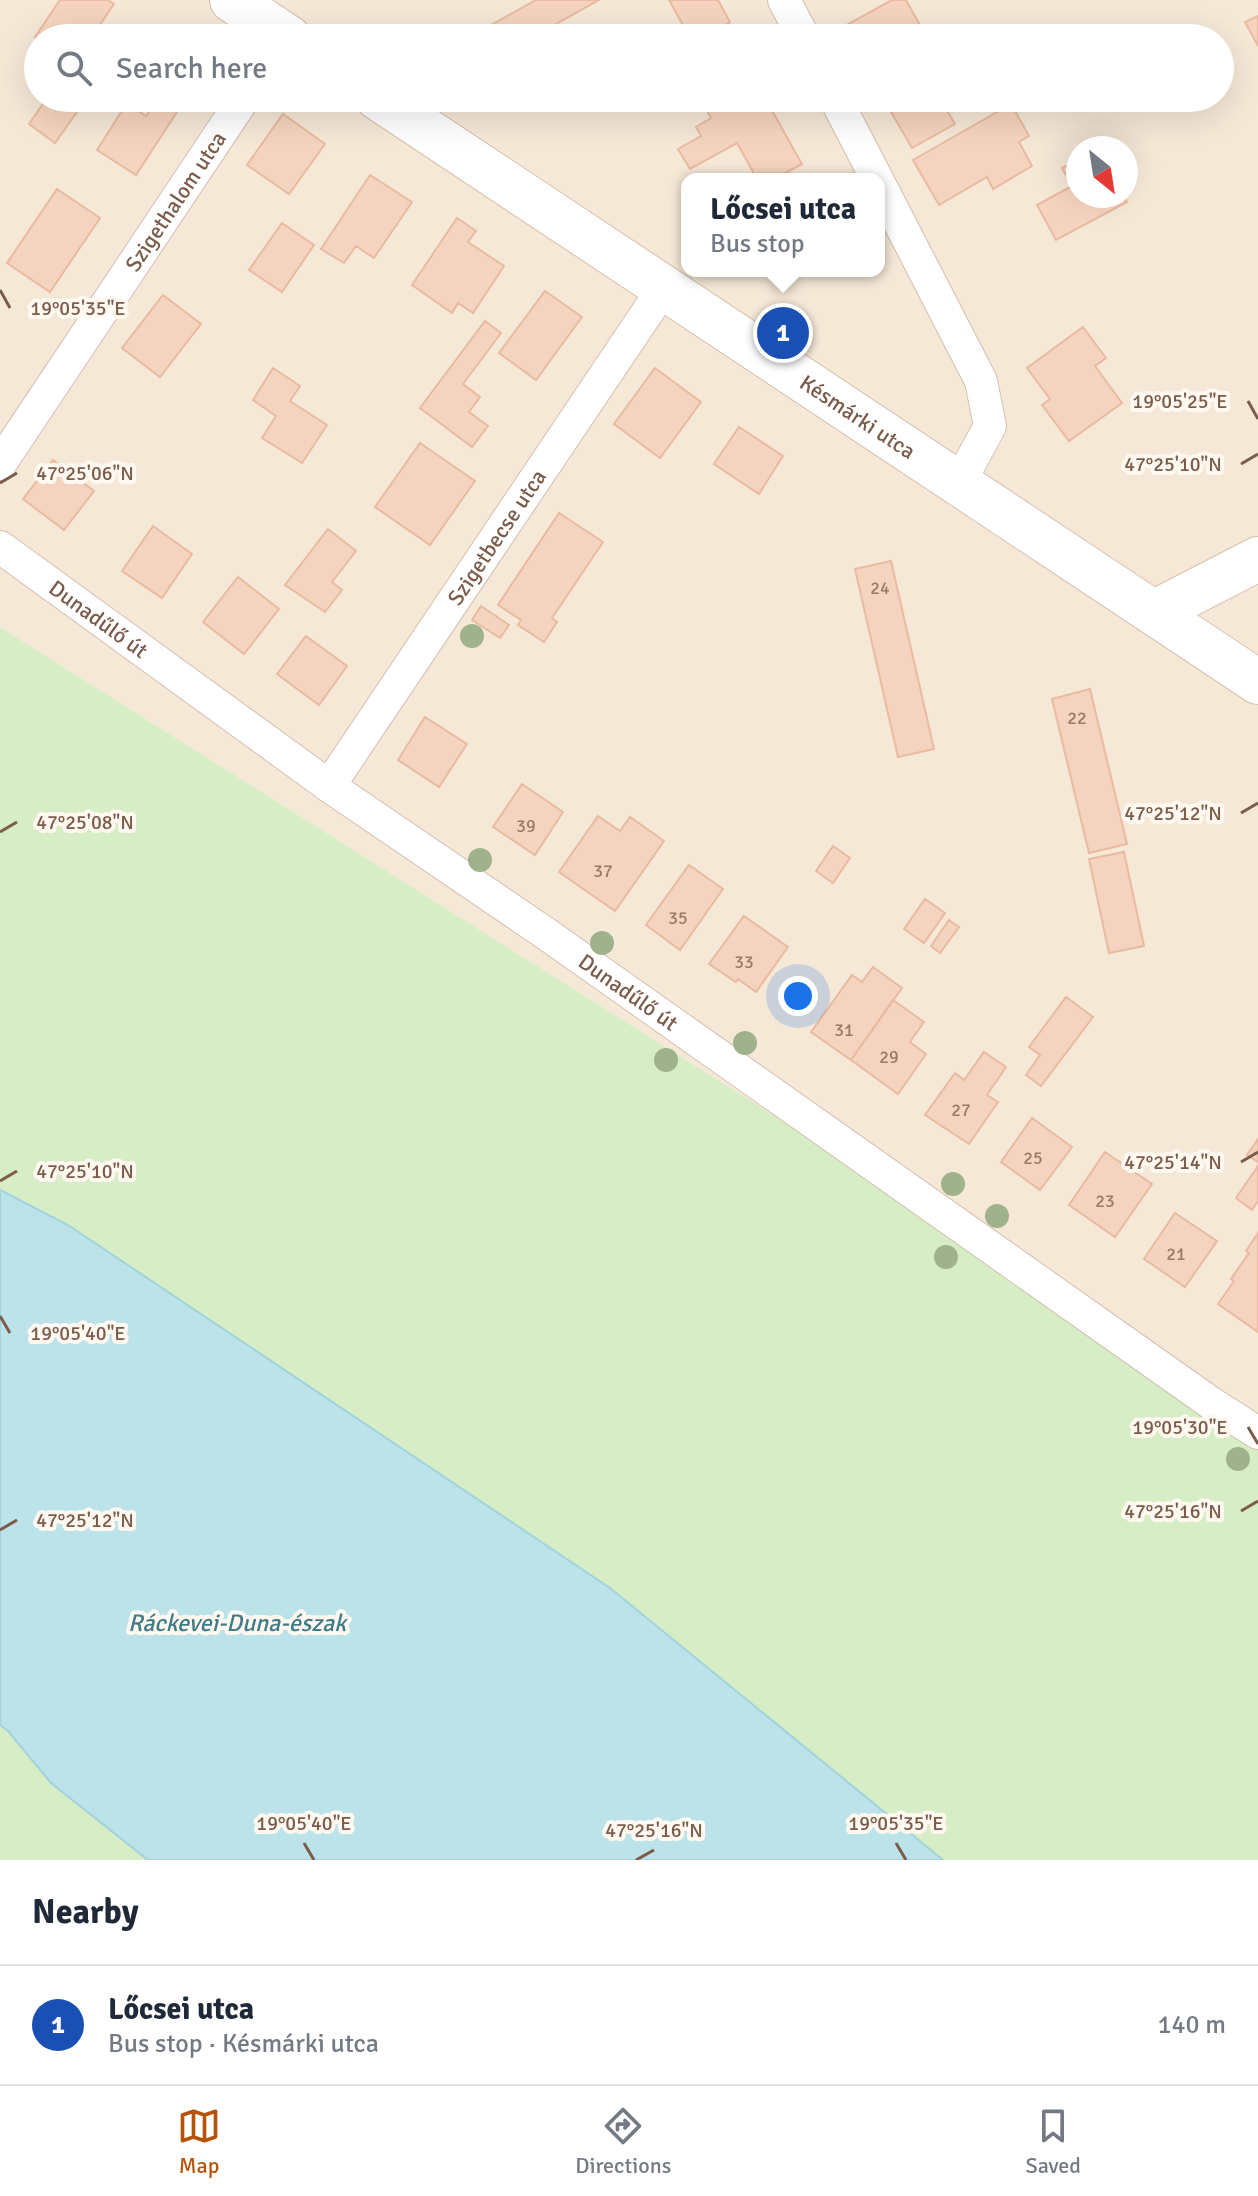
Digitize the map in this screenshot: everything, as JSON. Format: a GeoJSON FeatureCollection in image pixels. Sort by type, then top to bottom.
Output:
{"type":"FeatureCollection","features":[{"type":"Feature","properties":{"kind":"street"},"geometry":{"type":"LineString","coordinates":[[232,0],[267,24]]}},
{"type":"Feature","properties":{"kind":"street"},"geometry":{"type":"LineString","coordinates":[[784,0],[797,24]]}},
{"type":"Feature","properties":{"kind":"street","name":"Szigethalom utca"},"geometry":{"type":"LineString","coordinates":[[0,464],[235,112]]}},
{"type":"Feature","properties":{"kind":"street","name":"Késmárki utca"},"geometry":{"type":"LineString","coordinates":[[399,112],[1258,682]]}},
{"type":"Feature","properties":{"kind":"street"},"geometry":{"type":"LineString","coordinates":[[842,112],[874,173]]}},
{"type":"Feature","properties":{"kind":"street"},"geometry":{"type":"LineString","coordinates":[[885,195],[981,381],[990,426],[958,485]]}},
{"type":"Feature","properties":{"kind":"street","name":"Szigetbecse utca"},"geometry":{"type":"LineString","coordinates":[[329,786],[663,289]]}},
{"type":"Feature","properties":{"kind":"street","name":"Dunadűlő út"},"geometry":{"type":"LineString","coordinates":[[0,547],[329,786],[558,942],[1211,1403],[1258,1433]]}},
{"type":"Feature","properties":{"kind":"street"},"geometry":{"type":"LineString","coordinates":[[1155,612],[1258,559]]}},
{"type":"Feature","properties":{"kind":"shaded area"},"geometry":{"type":"Polygon","coordinates":[[[0,0],[1258,0],[1258,1421],[0,627],[0,0]]]}},
{"type":"Feature","properties":{"kind":"green space"},"geometry":{"type":"Polygon","coordinates":[[[0,627],[1258,1421],[1258,1860],[943,1860],[610,1588],[68,1225],[0,1190],[0,627]]]}},
{"type":"Feature","properties":{"kind":"green space"},"geometry":{"type":"Polygon","coordinates":[[[0,1725],[8,1730],[51,1783],[148,1860],[0,1860],[0,1725]]]}},
{"type":"Feature","properties":{"kind":"water","name":"Ráckevei-Duna-észak"},"geometry":{"type":"Polygon","coordinates":[[[0,1190],[68,1225],[610,1588],[943,1860],[148,1860],[51,1783],[0,1725],[0,1190]]]}},
{"type":"Feature","properties":{"kind":"building"},"geometry":{"type":"Polygon","coordinates":[[[60,0],[108,0],[114,4],[100,24],[44,24],[60,0]]]}},
{"type":"Feature","properties":{"kind":"building"},"geometry":{"type":"Polygon","coordinates":[[[536,0],[599,0],[556,24],[493,24],[536,0]]]}},
{"type":"Feature","properties":{"kind":"building"},"geometry":{"type":"Polygon","coordinates":[[[669,0],[718,0],[730,22],[726,24],[682,24],[669,0]]]}},
{"type":"Feature","properties":{"kind":"building"},"geometry":{"type":"Polygon","coordinates":[[[892,0],[906,0],[919,24],[848,24],[892,0]]]}},
{"type":"Feature","properties":{"kind":"building"},"geometry":{"type":"Polygon","coordinates":[[[1258,16],[1258,46],[1245,22],[1258,16]]]}},
{"type":"Feature","properties":{"kind":"building"},"geometry":{"type":"Polygon","coordinates":[[[37,112],[77,112],[55,143],[29,124],[37,112]]]}},
{"type":"Feature","properties":{"kind":"building"},"geometry":{"type":"Polygon","coordinates":[[[121,112],[140,112],[146,116],[149,112],[177,112],[136,175],[97,150],[121,112]]]}},
{"type":"Feature","properties":{"kind":"building"},"geometry":{"type":"Polygon","coordinates":[[[708,112],[773,112],[802,164],[785,173],[754,173],[737,143],[690,169],[678,149],[701,136],[696,127],[711,118],[708,112]]]}},
{"type":"Feature","properties":{"kind":"building"},"geometry":{"type":"Polygon","coordinates":[[[891,112],[948,112],[955,124],[912,148],[891,112]]]}},
{"type":"Feature","properties":{"kind":"building"},"geometry":{"type":"Polygon","coordinates":[[[997,112],[1016,112],[1029,136],[1019,142],[1032,166],[993,189],[987,177],[939,205],[913,160],[997,112]]]}},
{"type":"Feature","properties":{"kind":"building"},"geometry":{"type":"Polygon","coordinates":[[[283,114],[325,144],[289,194],[247,165],[283,114]]]}},
{"type":"Feature","properties":{"kind":"building"},"geometry":{"type":"Polygon","coordinates":[[[370,175],[412,202],[374,258],[356,246],[344,263],[321,249],[370,175]]]}},
{"type":"Feature","properties":{"kind":"building"},"geometry":{"type":"Polygon","coordinates":[[[57,189],[100,218],[50,292],[7,263],[57,189]]]}},
{"type":"Feature","properties":{"kind":"building"},"geometry":{"type":"Polygon","coordinates":[[[1066,189],[1066,208],[1116,208],[1056,240],[1037,205],[1066,189]]]}},
{"type":"Feature","properties":{"kind":"building"},"geometry":{"type":"Polygon","coordinates":[[[457,218],[476,231],[468,242],[504,266],[473,313],[458,303],[452,313],[412,285],[457,218]]]}},
{"type":"Feature","properties":{"kind":"building"},"geometry":{"type":"Polygon","coordinates":[[[282,223],[314,245],[282,292],[249,270],[282,223]]]}},
{"type":"Feature","properties":{"kind":"building"},"geometry":{"type":"Polygon","coordinates":[[[545,291],[582,317],[536,380],[499,353],[545,291]]]}},
{"type":"Feature","properties":{"kind":"building"},"geometry":{"type":"Polygon","coordinates":[[[163,295],[201,324],[160,377],[122,348],[163,295]]]}},
{"type":"Feature","properties":{"kind":"building"},"geometry":{"type":"Polygon","coordinates":[[[485,321],[501,333],[463,384],[480,397],[469,412],[488,426],[472,447],[420,408],[485,321]]]}},
{"type":"Feature","properties":{"kind":"building"},"geometry":{"type":"Polygon","coordinates":[[[1083,327],[1106,358],[1095,366],[1122,403],[1069,441],[1042,405],[1050,399],[1027,368],[1083,327]]]}},
{"type":"Feature","properties":{"kind":"building"},"geometry":{"type":"Polygon","coordinates":[[[273,368],[300,386],[290,401],[327,425],[302,463],[262,438],[276,416],[253,400],[273,368]]]}},
{"type":"Feature","properties":{"kind":"building"},"geometry":{"type":"Polygon","coordinates":[[[655,368],[701,402],[660,458],[614,424],[655,368]]]}},
{"type":"Feature","properties":{"kind":"building"},"geometry":{"type":"Polygon","coordinates":[[[739,427],[783,456],[759,494],[714,464],[739,427]]]}},
{"type":"Feature","properties":{"kind":"building"},"geometry":{"type":"Polygon","coordinates":[[[420,443],[475,481],[430,545],[375,507],[420,443]]]}},
{"type":"Feature","properties":{"kind":"building"},"geometry":{"type":"Polygon","coordinates":[[[53,460],[94,491],[64,530],[23,499],[53,460]]]}},
{"type":"Feature","properties":{"kind":"building"},"geometry":{"type":"Polygon","coordinates":[[[559,513],[603,542],[552,618],[557,622],[544,642],[518,625],[521,620],[498,605],[559,513]]]}},
{"type":"Feature","properties":{"kind":"building"},"geometry":{"type":"Polygon","coordinates":[[[153,526],[192,554],[162,598],[122,571],[153,526]]]}},
{"type":"Feature","properties":{"kind":"building"},"geometry":{"type":"Polygon","coordinates":[[[328,529],[356,551],[332,582],[342,590],[325,612],[285,585],[328,529]]]}},
{"type":"Feature","properties":{"kind":"building"},"geometry":{"type":"Polygon","coordinates":[[[891,561],[934,749],[898,757],[855,569],[891,561]]]}},
{"type":"Feature","properties":{"kind":"building"},"geometry":{"type":"Polygon","coordinates":[[[238,577],[279,609],[244,654],[203,622],[238,577]]]}},
{"type":"Feature","properties":{"kind":"building"},"geometry":{"type":"Polygon","coordinates":[[[481,606],[509,625],[500,638],[472,620],[481,606]]]}},
{"type":"Feature","properties":{"kind":"building"},"geometry":{"type":"Polygon","coordinates":[[[306,636],[347,666],[319,705],[277,674],[306,636]]]}},
{"type":"Feature","properties":{"kind":"building"},"geometry":{"type":"Polygon","coordinates":[[[1090,689],[1127,844],[1089,853],[1052,699],[1090,689]]]}},
{"type":"Feature","properties":{"kind":"building"},"geometry":{"type":"Polygon","coordinates":[[[425,717],[467,744],[439,787],[398,760],[425,717]]]}},
{"type":"Feature","properties":{"kind":"building"},"geometry":{"type":"Polygon","coordinates":[[[522,784],[563,812],[535,855],[493,827],[522,784]]]}},
{"type":"Feature","properties":{"kind":"building"},"geometry":{"type":"Polygon","coordinates":[[[598,816],[620,831],[630,817],[664,841],[615,911],[559,872],[598,816]]]}},
{"type":"Feature","properties":{"kind":"building"},"geometry":{"type":"Polygon","coordinates":[[[833,846],[850,858],[833,883],[816,871],[833,846]]]}},
{"type":"Feature","properties":{"kind":"building"},"geometry":{"type":"Polygon","coordinates":[[[1124,852],[1144,946],[1109,953],[1089,859],[1124,852]]]}},
{"type":"Feature","properties":{"kind":"building"},"geometry":{"type":"Polygon","coordinates":[[[689,865],[723,889],[680,950],[646,925],[689,865]]]}},
{"type":"Feature","properties":{"kind":"building"},"geometry":{"type":"Polygon","coordinates":[[[925,899],[945,913],[924,943],[904,929],[925,899]]]}},
{"type":"Feature","properties":{"kind":"building"},"geometry":{"type":"Polygon","coordinates":[[[744,916],[788,947],[756,992],[709,964],[744,916]]]}},
{"type":"Feature","properties":{"kind":"building"},"geometry":{"type":"Polygon","coordinates":[[[949,920],[959,927],[940,953],[931,946],[949,920]]]}},
{"type":"Feature","properties":{"kind":"building"},"geometry":{"type":"Polygon","coordinates":[[[873,967],[902,988],[851,1060],[811,1032],[852,975],[862,982],[873,967]]]}},
{"type":"Feature","properties":{"kind":"building"},"geometry":{"type":"Polygon","coordinates":[[[1066,997],[1093,1017],[1041,1086],[1026,1075],[1040,1055],[1029,1047],[1066,997]]]}},
{"type":"Feature","properties":{"kind":"building"},"geometry":{"type":"Polygon","coordinates":[[[893,1000],[924,1022],[910,1042],[926,1054],[898,1094],[851,1060],[893,1000]]]}},
{"type":"Feature","properties":{"kind":"building"},"geometry":{"type":"Polygon","coordinates":[[[984,1052],[1006,1067],[987,1095],[998,1102],[969,1144],[925,1115],[955,1073],[964,1080],[984,1052]]]}},
{"type":"Feature","properties":{"kind":"building"},"geometry":{"type":"Polygon","coordinates":[[[1032,1118],[1072,1147],[1040,1190],[1001,1162],[1032,1118]]]}},
{"type":"Feature","properties":{"kind":"building"},"geometry":{"type":"Polygon","coordinates":[[[1258,1139],[1258,1162],[1247,1155],[1258,1139]]]}},
{"type":"Feature","properties":{"kind":"building"},"geometry":{"type":"Polygon","coordinates":[[[1105,1152],[1152,1184],[1115,1237],[1069,1205],[1105,1152]]]}},
{"type":"Feature","properties":{"kind":"building"},"geometry":{"type":"Polygon","coordinates":[[[1258,1166],[1258,1201],[1252,1210],[1236,1198],[1258,1166]]]}},
{"type":"Feature","properties":{"kind":"building"},"geometry":{"type":"Polygon","coordinates":[[[1175,1213],[1217,1241],[1185,1287],[1144,1259],[1175,1213]]]}},
{"type":"Feature","properties":{"kind":"building"},"geometry":{"type":"Polygon","coordinates":[[[1258,1233],[1258,1332],[1218,1304],[1234,1281],[1231,1279],[1258,1233]]]}},
{"type":"Feature","properties":{"kind":"place","name":"Lőcsei utca"},"geometry":{"type":"Point","coordinates":[783,333]}}]}
